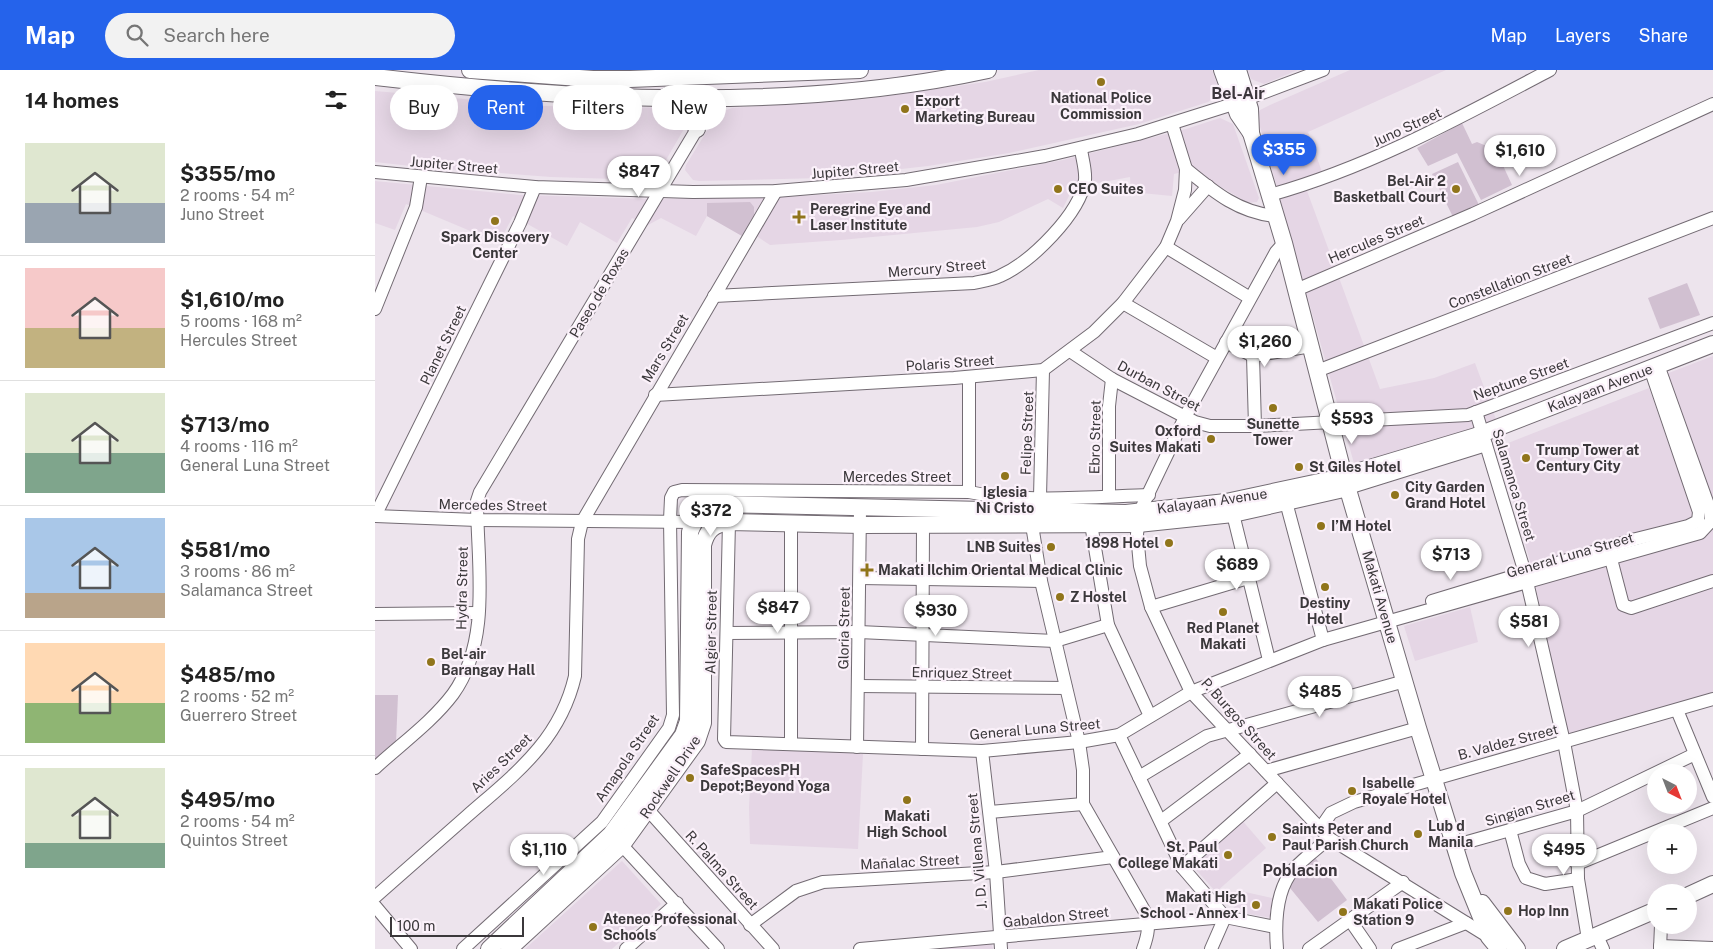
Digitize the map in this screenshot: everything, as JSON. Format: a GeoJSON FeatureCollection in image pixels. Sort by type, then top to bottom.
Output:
{"type":"FeatureCollection","features":[{"type":"Feature","properties":{"kind":"main road"},"geometry":{"type":"LineString","coordinates":[[470,70],[593,79],[860,70]]}},
{"type":"Feature","properties":{"kind":"main road"},"geometry":{"type":"LineString","coordinates":[[726,96],[861,89],[931,80],[987,70]]}},
{"type":"Feature","properties":{"kind":"main road","name":"Makati Avenue"},"geometry":{"type":"LineString","coordinates":[[1222,70],[1241,102]]}},
{"type":"Feature","properties":{"kind":"main road","name":"Makati Avenue"},"geometry":{"type":"LineString","coordinates":[[1238,70],[1241,102],[1284,243],[1346,482],[1418,728],[1453,846],[1494,943]]}},
{"type":"Feature","properties":{"kind":"main road","name":"Paseo de Roxas"},"geometry":{"type":"LineString","coordinates":[[724,85],[731,73]]}},
{"type":"Feature","properties":{"kind":"main road"},"geometry":{"type":"LineString","coordinates":[[375,77],[498,91],[652,96]]}},
{"type":"Feature","properties":{"kind":"main road","name":"Kalayaan Avenue"},"geometry":{"type":"LineString","coordinates":[[699,515],[714,504],[861,509],[1125,513],[1139,518],[1233,514],[1286,502],[1484,439],[1713,344]]}},
{"type":"Feature","properties":{"kind":"main road","name":"Kalayaan Avenue"},"geometry":{"type":"LineString","coordinates":[[699,515],[723,523],[923,526],[1091,524],[1139,518],[1346,482]]}},
{"type":"Feature","properties":{"kind":"main road","name":"Rockwell Drive"},"geometry":{"type":"LineString","coordinates":[[509,949],[617,840],[641,796],[686,728],[690,532],[699,515]]}},
{"type":"Feature","properties":{"kind":"main road","name":"Rockwell Drive"},"geometry":{"type":"LineString","coordinates":[[489,949],[649,811],[697,741],[703,723],[703,545],[709,530],[723,523]]}},
{"type":"Feature","properties":{"kind":"main road"},"geometry":{"type":"LineString","coordinates":[[1697,891],[1713,884]]}},
{"type":"Feature","properties":{"kind":"main road","name":"Makati Avenue"},"geometry":{"type":"LineString","coordinates":[[1469,886],[1517,949]]}},
{"type":"Feature","properties":{"kind":"main road"},"geometry":{"type":"LineString","coordinates":[[1565,949],[1596,941],[1647,915]]}},
{"type":"Feature","properties":{"kind":"street","name":"Jupiter Street"},"geometry":{"type":"LineString","coordinates":[[375,172],[535,187],[775,192],[906,180],[1081,149],[1172,124],[1241,102],[1323,70]]}},
{"type":"Feature","properties":{"kind":"street","name":"Juno Street"},"geometry":{"type":"LineString","coordinates":[[1270,194],[1317,181],[1373,159],[1435,131],[1551,70]]}},
{"type":"Feature","properties":{"kind":"street","name":"Hercules Street"},"geometry":{"type":"LineString","coordinates":[[1296,290],[1473,214],[1713,104]]}},
{"type":"Feature","properties":{"kind":"street","name":"Polaris Street"},"geometry":{"type":"LineString","coordinates":[[655,395],[969,377],[1043,370],[1071,351],[1123,303],[1165,247],[1177,221],[1185,190],[1186,169],[1172,124]]}},
{"type":"Feature","properties":{"kind":"street","name":"Paseo de Roxas"},"geometry":{"type":"LineString","coordinates":[[477,520],[480,492],[696,130]]}},
{"type":"Feature","properties":{"kind":"street","name":"Mercury Street"},"geometry":{"type":"LineString","coordinates":[[714,296],[974,283],[1000,276],[1019,266],[1038,249],[1067,217],[1085,179],[1081,149]]}},
{"type":"Feature","properties":{"kind":"street"},"geometry":{"type":"LineString","coordinates":[[1186,169],[1244,210],[1257,214],[1276,216]]}},
{"type":"Feature","properties":{"kind":"street"},"geometry":{"type":"LineString","coordinates":[[375,309],[416,207],[421,177]]}},
{"type":"Feature","properties":{"kind":"street","name":"Polaris Street"},"geometry":{"type":"LineString","coordinates":[[1177,221],[1208,186]]}},
{"type":"Feature","properties":{"kind":"street","name":"Planet Street"},"geometry":{"type":"LineString","coordinates":[[375,516],[520,223],[535,187]]}},
{"type":"Feature","properties":{"kind":"street","name":"Mars Street"},"geometry":{"type":"LineString","coordinates":[[582,522],[775,192]]}},
{"type":"Feature","properties":{"kind":"street","name":"Constellation Street"},"geometry":{"type":"LineString","coordinates":[[1317,371],[1713,218]]}},
{"type":"Feature","properties":{"kind":"street","name":"P. Burgos Street"},"geometry":{"type":"LineString","coordinates":[[1284,243],[1276,252],[1185,417],[1139,518],[1140,566],[1151,607],[1191,692],[1325,833],[1494,943]]}},
{"type":"Feature","properties":{"kind":"street"},"geometry":{"type":"LineString","coordinates":[[1165,247],[1250,298]]}},
{"type":"Feature","properties":{"kind":"street"},"geometry":{"type":"LineString","coordinates":[[1123,303],[1217,358]]}},
{"type":"Feature","properties":{"kind":"street","name":"Neptune Street"},"geometry":{"type":"LineString","coordinates":[[1330,422],[1469,415],[1713,323]]}},
{"type":"Feature","properties":{"kind":"street"},"geometry":{"type":"LineString","coordinates":[[1226,342],[1253,356],[1311,346]]}},
{"type":"Feature","properties":{"kind":"street","name":"Durban Street"},"geometry":{"type":"LineString","coordinates":[[1071,351],[1112,379],[1185,417],[1210,426],[1330,422]]}},
{"type":"Feature","properties":{"kind":"street"},"geometry":{"type":"LineString","coordinates":[[1253,356],[1255,426]]}},
{"type":"Feature","properties":{"kind":"street","name":"General Luna Street"},"geometry":{"type":"LineString","coordinates":[[726,742],[982,751],[1079,742],[1119,735],[1191,692],[1323,640],[1386,618],[1590,559],[1688,526],[1698,521],[1699,512],[1681,445],[1654,367]]}},
{"type":"Feature","properties":{"kind":"street","name":"Felipe Street"},"geometry":{"type":"LineString","coordinates":[[1040,497],[1043,370]]}},
{"type":"Feature","properties":{"kind":"street"},"geometry":{"type":"LineString","coordinates":[[969,377],[969,492]]}},
{"type":"Feature","properties":{"kind":"street","name":"Ebro Street"},"geometry":{"type":"LineString","coordinates":[[1109,496],[1109,406],[1112,379]]}},
{"type":"Feature","properties":{"kind":"street","name":"Salamanca Street"},"geometry":{"type":"LineString","coordinates":[[1476,412],[1526,578],[1539,629],[1577,811],[1578,879],[1596,941]]}},
{"type":"Feature","properties":{"kind":"street","name":"General Luna Street"},"geometry":{"type":"LineString","coordinates":[[1590,559],[1611,559],[1697,534],[1712,521],[1711,513],[1681,445]]}},
{"type":"Feature","properties":{"kind":"street","name":"Mercedes Street"},"geometry":{"type":"LineString","coordinates":[[671,520],[671,498],[675,492],[682,490],[969,492],[983,495],[1040,497],[1149,495]]}},
{"type":"Feature","properties":{"kind":"street"},"geometry":{"type":"LineString","coordinates":[[1286,502],[1323,640]]}},
{"type":"Feature","properties":{"kind":"street","name":"Gloria Street"},"geometry":{"type":"LineString","coordinates":[[857,747],[861,509]]}},
{"type":"Feature","properties":{"kind":"street","name":"Mercedes Street"},"geometry":{"type":"LineString","coordinates":[[375,516],[582,522],[671,520],[687,512],[699,515]]}},
{"type":"Feature","properties":{"kind":"street"},"geometry":{"type":"LineString","coordinates":[[1233,514],[1269,660]]}},
{"type":"Feature","properties":{"kind":"street","name":"Hydra Street"},"geometry":{"type":"LineString","coordinates":[[375,768],[441,708],[452,695],[471,658],[478,613],[477,520]]}},
{"type":"Feature","properties":{"kind":"street","name":"Amapola Street"},"geometry":{"type":"LineString","coordinates":[[463,949],[603,822],[669,728],[673,715],[671,520]]}},
{"type":"Feature","properties":{"kind":"street","name":"Aries Street"},"geometry":{"type":"LineString","coordinates":[[375,897],[525,765],[537,752],[561,717],[575,676],[578,539],[582,522]]}},
{"type":"Feature","properties":{"kind":"street","name":"Algier Street"},"geometry":{"type":"LineString","coordinates":[[723,523],[727,633],[724,739],[726,742]]}},
{"type":"Feature","properties":{"kind":"street"},"geometry":{"type":"LineString","coordinates":[[791,523],[791,744]]}},
{"type":"Feature","properties":{"kind":"street"},"geometry":{"type":"LineString","coordinates":[[1091,524],[1109,625],[1150,716]]}},
{"type":"Feature","properties":{"kind":"street"},"geometry":{"type":"LineString","coordinates":[[1032,525],[1041,581],[1079,742],[1083,770],[1083,804],[1149,923],[1149,932],[1143,949]]}},
{"type":"Feature","properties":{"kind":"street"},"geometry":{"type":"LineString","coordinates":[[922,749],[923,526]]}},
{"type":"Feature","properties":{"kind":"street"},"geometry":{"type":"LineString","coordinates":[[1611,559],[1623,605],[1631,608],[1713,581]]}},
{"type":"Feature","properties":{"kind":"street"},"geometry":{"type":"LineString","coordinates":[[860,578],[1041,581]]}},
{"type":"Feature","properties":{"kind":"street"},"geometry":{"type":"LineString","coordinates":[[1151,607],[1248,578]]}},
{"type":"Feature","properties":{"kind":"street"},"geometry":{"type":"LineString","coordinates":[[375,614],[478,613]]}},
{"type":"Feature","properties":{"kind":"street"},"geometry":{"type":"LineString","coordinates":[[727,633],[859,632],[1055,641],[1109,625]]}},
{"type":"Feature","properties":{"kind":"street"},"geometry":{"type":"LineString","coordinates":[[1139,777],[1207,736],[1405,680]]}},
{"type":"Feature","properties":{"kind":"street","name":"Enriquez Street"},"geometry":{"type":"LineString","coordinates":[[858,686],[1066,688]]}},
{"type":"Feature","properties":{"kind":"street","name":"B. Valdez Street"},"geometry":{"type":"LineString","coordinates":[[1277,949],[1275,927],[1287,878],[1325,833],[1331,812],[1354,802],[1713,699]]}},
{"type":"Feature","properties":{"kind":"street"},"geometry":{"type":"LineString","coordinates":[[1677,710],[1713,797]]}},
{"type":"Feature","properties":{"kind":"street"},"geometry":{"type":"LineString","coordinates":[[1266,771],[1418,728]]}},
{"type":"Feature","properties":{"kind":"street"},"geometry":{"type":"LineString","coordinates":[[1119,735],[1182,867],[1225,917],[1211,949]]}},
{"type":"Feature","properties":{"kind":"street","name":"J. D. Villena Street"},"geometry":{"type":"LineString","coordinates":[[982,751],[990,812],[1000,944]]}},
{"type":"Feature","properties":{"kind":"street"},"geometry":{"type":"LineString","coordinates":[[1161,821],[1250,754]]}},
{"type":"Feature","properties":{"kind":"street","name":"Singian Street"},"geometry":{"type":"LineString","coordinates":[[1453,846],[1577,811],[1695,754]]}},
{"type":"Feature","properties":{"kind":"street"},"geometry":{"type":"LineString","coordinates":[[1182,867],[1277,783]]}},
{"type":"Feature","properties":{"kind":"street"},"geometry":{"type":"LineString","coordinates":[[990,812],[1083,804]]}},
{"type":"Feature","properties":{"kind":"street"},"geometry":{"type":"LineString","coordinates":[[1577,864],[1713,808]]}},
{"type":"Feature","properties":{"kind":"street","name":"R. Palma Street"},"geometry":{"type":"LineString","coordinates":[[649,811],[773,949]]}},
{"type":"Feature","properties":{"kind":"street"},"geometry":{"type":"LineString","coordinates":[[1510,830],[1519,864],[1527,878],[1545,884],[1578,879]]}},
{"type":"Feature","properties":{"kind":"street"},"geometry":{"type":"LineString","coordinates":[[617,840],[718,949]]}},
{"type":"Feature","properties":{"kind":"street","name":"Mañalac Street"},"geometry":{"type":"LineString","coordinates":[[750,925],[796,891],[823,882],[995,872],[1113,857]]}},
{"type":"Feature","properties":{"kind":"street"},"geometry":{"type":"LineString","coordinates":[[1309,949],[1324,944],[1350,920],[1403,882]]}},
{"type":"Feature","properties":{"kind":"street"},"geometry":{"type":"LineString","coordinates":[[626,949],[677,903]]}},
{"type":"Feature","properties":{"kind":"street"},"geometry":{"type":"LineString","coordinates":[[375,906],[411,949]]}},
{"type":"Feature","properties":{"kind":"street","name":"Gabaldon Street"},"geometry":{"type":"LineString","coordinates":[[860,949],[1000,944],[1149,923],[1225,917],[1275,927]]}},
{"type":"Feature","properties":{"kind":"street"},"geometry":{"type":"LineString","coordinates":[[1350,920],[1370,949]]}},
{"type":"Feature","properties":{"kind":"street"},"geometry":{"type":"LineString","coordinates":[[1398,949],[1466,923]]}},
{"type":"Feature","properties":{"kind":"street"},"geometry":{"type":"LineString","coordinates":[[1661,934],[1660,947],[1713,948]]}},
{"type":"Feature","properties":{"kind":"shaded area"},"geometry":{"type":"Polygon","coordinates":[[[1039,70],[1212,70],[1219,90],[1215,97],[1208,102],[1139,124],[1009,153],[928,166],[821,178],[699,181],[693,180],[685,170],[686,165],[707,130],[726,130],[726,110],[732,108],[867,99],[985,82],[1039,70]]]}},
{"type":"Feature","properties":{"kind":"shaded area"},"geometry":{"type":"Polygon","coordinates":[[[1248,70],[1298,70],[1264,84],[1251,79],[1248,70]]]}},
{"type":"Feature","properties":{"kind":"shaded area"},"geometry":{"type":"Polygon","coordinates":[[[1350,70],[1446,70],[1308,132],[1322,172],[1303,180],[1380,389],[1434,378],[1475,363],[1497,422],[1355,467],[1257,116],[1260,110],[1270,105],[1350,70]]]}},
{"type":"Feature","properties":{"kind":"shaded area"},"geometry":{"type":"Polygon","coordinates":[[[375,91],[390,92],[390,130],[458,130],[458,98],[468,99],[468,130],[543,130],[543,106],[553,106],[553,130],[642,130],[642,108],[652,108],[652,130],[683,130],[659,172],[648,180],[551,177],[375,162],[375,91]]]}},
{"type":"Feature","properties":{"kind":"shaded area"},"geometry":{"type":"Polygon","coordinates":[[[1220,118],[1233,124],[1259,198],[1257,202],[1248,203],[1194,169],[1174,174],[1172,196],[1131,192],[1130,177],[1093,184],[1076,182],[1063,208],[1048,199],[999,222],[977,227],[770,245],[746,229],[742,236],[707,216],[696,236],[661,218],[648,225],[632,218],[617,243],[580,222],[567,246],[513,216],[499,243],[406,204],[395,230],[375,223],[375,181],[520,195],[652,199],[783,197],[871,192],[936,185],[1063,160],[1186,129],[1220,118]]]}},
{"type":"Feature","properties":{"kind":"shaded area"},"geometry":{"type":"Polygon","coordinates":[[[1462,123],[1472,144],[1477,142],[1489,147],[1494,146],[1512,185],[1481,200],[1457,153],[1428,166],[1417,148],[1462,123]]]}},
{"type":"Feature","properties":{"kind":"shaded area","name":"Bel-Air 2 Basketball Court"},"geometry":{"type":"Polygon","coordinates":[[[1458,162],[1479,205],[1453,217],[1432,174],[1458,162]]]}},
{"type":"Feature","properties":{"kind":"shaded area"},"geometry":{"type":"Polygon","coordinates":[[[750,202],[754,207],[754,215],[742,236],[707,216],[707,203],[750,202]]]}},
{"type":"Feature","properties":{"kind":"shaded area"},"geometry":{"type":"Polygon","coordinates":[[[1687,283],[1700,315],[1660,329],[1648,298],[1687,283]]]}},
{"type":"Feature","properties":{"kind":"shaded area"},"geometry":{"type":"Polygon","coordinates":[[[1713,356],[1713,501],[1666,374],[1713,356]]]}},
{"type":"Feature","properties":{"kind":"shaded area"},"geometry":{"type":"Polygon","coordinates":[[[1649,388],[1696,521],[1713,515],[1713,693],[1568,737],[1531,565],[1498,447],[1649,388]]]}},
{"type":"Feature","properties":{"kind":"shaded area"},"geometry":{"type":"Polygon","coordinates":[[[1470,607],[1478,642],[1415,661],[1404,626],[1470,607]]]}},
{"type":"Feature","properties":{"kind":"shaded area"},"geometry":{"type":"Polygon","coordinates":[[[375,695],[398,695],[396,743],[375,762],[375,695]]]}},
{"type":"Feature","properties":{"kind":"shaded area"},"geometry":{"type":"Polygon","coordinates":[[[752,749],[863,754],[858,849],[750,844],[749,807],[752,749]]]}},
{"type":"Feature","properties":{"kind":"shaded area","name":"St. Paul College Makati"},"geometry":{"type":"Polygon","coordinates":[[[1240,818],[1266,848],[1216,892],[1190,863],[1240,818]]]}},
{"type":"Feature","properties":{"kind":"shaded area"},"geometry":{"type":"Polygon","coordinates":[[[1314,856],[1347,900],[1318,922],[1290,888],[1294,877],[1314,856]]]}},
{"type":"Feature","properties":{"kind":"shaded area","name":"Ateneo Professional Schools"},"geometry":{"type":"Polygon","coordinates":[[[622,861],[661,904],[612,949],[525,949],[622,861]]]}},
{"type":"Feature","properties":{"kind":"shaded area","name":"Makati High School - Annex I"},"geometry":{"type":"Polygon","coordinates":[[[1245,892],[1276,899],[1272,918],[1232,911],[1245,892]]]}},
{"type":"Feature","properties":{"kind":"shaded area"},"geometry":{"type":"Polygon","coordinates":[[[991,940],[993,949],[932,949],[932,947],[991,940]]]}},
{"type":"Feature","properties":{"kind":"place","name":"National Police Commission"},"geometry":{"type":"Point","coordinates":[1101,82]}},
{"type":"Feature","properties":{"kind":"place","name":"Export Marketing Bureau"},"geometry":{"type":"Point","coordinates":[905,109]}},
{"type":"Feature","properties":{"kind":"place","name":"CEO Suites"},"geometry":{"type":"Point","coordinates":[1058,189]}},
{"type":"Feature","properties":{"kind":"place","name":"Bel-Air 2 Basketball Court"},"geometry":{"type":"Point","coordinates":[1456,189]}},
{"type":"Feature","properties":{"kind":"place","name":"Peregrine Eye and Laser Institute"},"geometry":{"type":"Point","coordinates":[799,217]}},
{"type":"Feature","properties":{"kind":"place","name":"Spark Discovery Center"},"geometry":{"type":"Point","coordinates":[495,221]}},
{"type":"Feature","properties":{"kind":"place","name":"Sunette Tower"},"geometry":{"type":"Point","coordinates":[1273,408]}},
{"type":"Feature","properties":{"kind":"place","name":"Oxford Suites Makati"},"geometry":{"type":"Point","coordinates":[1211,439]}},
{"type":"Feature","properties":{"kind":"place","name":"Trump Tower at Century City"},"geometry":{"type":"Point","coordinates":[1526,458]}},
{"type":"Feature","properties":{"kind":"place","name":"St Giles Hotel"},"geometry":{"type":"Point","coordinates":[1299,467]}},
{"type":"Feature","properties":{"kind":"place","name":"Iglesia Ni Cristo"},"geometry":{"type":"Point","coordinates":[1005,476]}},
{"type":"Feature","properties":{"kind":"place","name":"City Garden Grand Hotel"},"geometry":{"type":"Point","coordinates":[1395,495]}},
{"type":"Feature","properties":{"kind":"place","name":"I’M Hotel"},"geometry":{"type":"Point","coordinates":[1321,526]}},
{"type":"Feature","properties":{"kind":"place","name":"1898 Hotel"},"geometry":{"type":"Point","coordinates":[1169,543]}},
{"type":"Feature","properties":{"kind":"place","name":"LNB Suites"},"geometry":{"type":"Point","coordinates":[1051,547]}},
{"type":"Feature","properties":{"kind":"place","name":"Makati Ilchim Oriental Medical Clinic"},"geometry":{"type":"Point","coordinates":[867,570]}},
{"type":"Feature","properties":{"kind":"place","name":"Destiny Hotel"},"geometry":{"type":"Point","coordinates":[1325,587]}},
{"type":"Feature","properties":{"kind":"place","name":"Z Hostel"},"geometry":{"type":"Point","coordinates":[1060,597]}},
{"type":"Feature","properties":{"kind":"place","name":"Red Planet Makati"},"geometry":{"type":"Point","coordinates":[1223,612]}},
{"type":"Feature","properties":{"kind":"place","name":"Bel-air Barangay Hall"},"geometry":{"type":"Point","coordinates":[431,662]}},
{"type":"Feature","properties":{"kind":"place","name":"SafeSpacesPH Depot;Beyond Yoga"},"geometry":{"type":"Point","coordinates":[690,778]}},
{"type":"Feature","properties":{"kind":"place","name":"Isabelle Royale Hotel"},"geometry":{"type":"Point","coordinates":[1352,791]}},
{"type":"Feature","properties":{"kind":"place","name":"Makati High School"},"geometry":{"type":"Point","coordinates":[907,800]}},
{"type":"Feature","properties":{"kind":"place","name":"Lub d Manila"},"geometry":{"type":"Point","coordinates":[1418,834]}},
{"type":"Feature","properties":{"kind":"place","name":"Saints Peter and Paul Parish Church"},"geometry":{"type":"Point","coordinates":[1272,837]}},
{"type":"Feature","properties":{"kind":"place","name":"St. Paul College Makati"},"geometry":{"type":"Point","coordinates":[1228,855]}},
{"type":"Feature","properties":{"kind":"place","name":"Makati High School - Annex I"},"geometry":{"type":"Point","coordinates":[1256,905]}},
{"type":"Feature","properties":{"kind":"place","name":"Hop Inn"},"geometry":{"type":"Point","coordinates":[1508,911]}},
{"type":"Feature","properties":{"kind":"place","name":"Makati Police Station 9"},"geometry":{"type":"Point","coordinates":[1343,912]}},
{"type":"Feature","properties":{"kind":"place","name":"Ateneo Professional Schools"},"geometry":{"type":"Point","coordinates":[593,927]}},
{"type":"Feature","properties":{"kind":"district","name":"Bel-Air"},"geometry":{"type":"Point","coordinates":[1238,93]}},
{"type":"Feature","properties":{"kind":"district","name":"Poblacion"},"geometry":{"type":"Point","coordinates":[1300,870]}}]}
